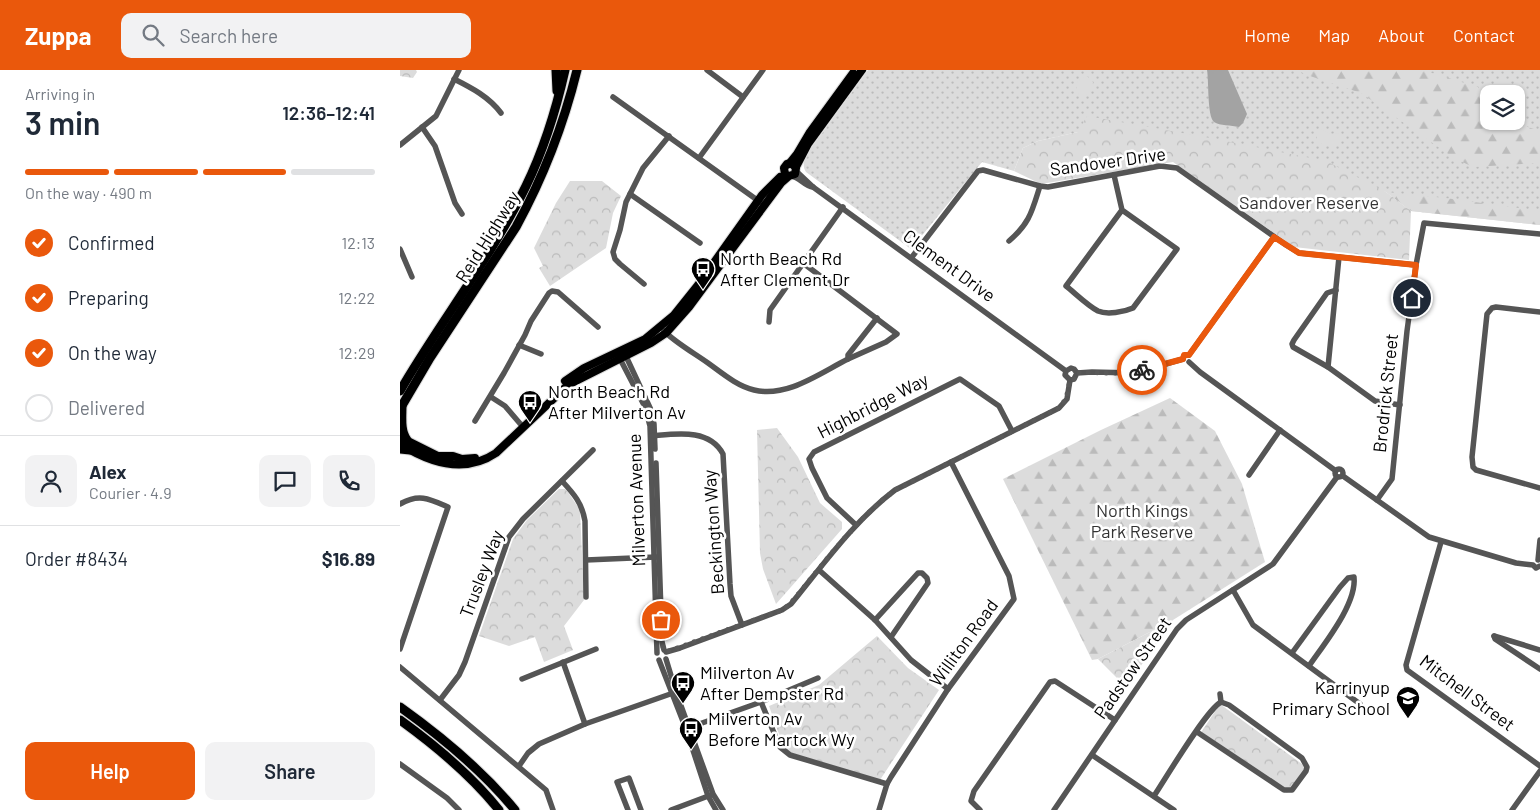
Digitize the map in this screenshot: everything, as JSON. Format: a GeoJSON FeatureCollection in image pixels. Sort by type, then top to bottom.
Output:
{"type":"FeatureCollection","features":[{"type":"Feature","properties":{"kind":"highway"},"geometry":{"type":"LineString","coordinates":[[556,70],[558,101]]}},
{"type":"Feature","properties":{"kind":"highway","name":"Reid Highway"},"geometry":{"type":"LineString","coordinates":[[400,391],[514,210],[538,158],[558,101],[565,70]]}},
{"type":"Feature","properties":{"kind":"highway","name":"Reid Highway"},"geometry":{"type":"LineString","coordinates":[[401,407],[430,358],[516,227],[540,182],[558,138],[575,73]]}},
{"type":"Feature","properties":{"kind":"highway"},"geometry":{"type":"LineString","coordinates":[[401,407],[402,441]]}},
{"type":"Feature","properties":{"kind":"highway"},"geometry":{"type":"LineString","coordinates":[[400,449],[410,450]]}},
{"type":"Feature","properties":{"kind":"highway"},"geometry":{"type":"LineString","coordinates":[[400,707],[443,739],[488,780],[515,810]]}},
{"type":"Feature","properties":{"kind":"highway"},"geometry":{"type":"LineString","coordinates":[[400,720],[437,748],[466,774],[499,810]]}},
{"type":"Feature","properties":{"kind":"main road"},"geometry":{"type":"LineString","coordinates":[[791,170],[797,154],[810,132],[856,70]]}},
{"type":"Feature","properties":{"kind":"main road"},"geometry":{"type":"LineString","coordinates":[[402,441],[438,456],[473,459],[492,450],[568,385],[645,339],[664,330],[689,307],[761,203],[791,170],[862,70]]}},
{"type":"Feature","properties":{"kind":"main road"},"geometry":{"type":"LineString","coordinates":[[402,441],[410,450],[448,464],[472,464],[496,453],[522,425]]}},
{"type":"Feature","properties":{"kind":"street"},"geometry":{"type":"LineString","coordinates":[[400,145],[436,116],[459,70]]}},
{"type":"Feature","properties":{"kind":"street"},"geometry":{"type":"LineString","coordinates":[[707,70],[743,97]]}},
{"type":"Feature","properties":{"kind":"street"},"geometry":{"type":"LineString","coordinates":[[699,158],[763,70]]}},
{"type":"Feature","properties":{"kind":"street"},"geometry":{"type":"LineString","coordinates":[[454,79],[473,88],[494,103],[501,113]]}},
{"type":"Feature","properties":{"kind":"street"},"geometry":{"type":"LineString","coordinates":[[613,97],[761,203]]}},
{"type":"Feature","properties":{"kind":"street"},"geometry":{"type":"LineString","coordinates":[[422,128],[435,146],[455,204],[462,214]]}},
{"type":"Feature","properties":{"kind":"street"},"geometry":{"type":"LineString","coordinates":[[644,284],[615,259],[613,252],[626,202],[643,168],[669,136]]}},
{"type":"Feature","properties":{"kind":"street","name":"Sandover Drive"},"geometry":{"type":"LineString","coordinates":[[912,258],[978,172],[983,170],[1040,186],[1048,186],[1160,166],[1177,168],[1299,253],[1416,265]]}},
{"type":"Feature","properties":{"kind":"street","name":"Clement Drive"},"geometry":{"type":"LineString","coordinates":[[791,170],[1066,370],[1072,368],[1077,373],[1134,373],[1187,359]]}},
{"type":"Feature","properties":{"kind":"street"},"geometry":{"type":"LineString","coordinates":[[1114,175],[1122,210],[1177,250],[1133,308],[1126,311],[1098,311],[1066,286],[1122,210]]}},
{"type":"Feature","properties":{"kind":"street"},"geometry":{"type":"LineString","coordinates":[[1009,241],[1020,232],[1028,221],[1040,186]]}},
{"type":"Feature","properties":{"kind":"street"},"geometry":{"type":"LineString","coordinates":[[630,194],[700,244]]}},
{"type":"Feature","properties":{"kind":"street"},"geometry":{"type":"LineString","coordinates":[[769,322],[770,310],[843,207]]}},
{"type":"Feature","properties":{"kind":"street","name":"Brodrick Street"},"geometry":{"type":"LineString","coordinates":[[1377,500],[1392,479],[1422,226],[1427,222],[1540,234]]}},
{"type":"Feature","properties":{"kind":"street"},"geometry":{"type":"LineString","coordinates":[[1274,237],[1187,359],[1200,372],[1338,475],[1377,500],[1419,531],[1441,542],[1516,563],[1538,564],[1540,540]]}},
{"type":"Feature","properties":{"kind":"street"},"geometry":{"type":"LineString","coordinates":[[400,249],[412,277]]}},
{"type":"Feature","properties":{"kind":"street"},"geometry":{"type":"LineString","coordinates":[[1328,367],[1339,257]]}},
{"type":"Feature","properties":{"kind":"street"},"geometry":{"type":"LineString","coordinates":[[664,330],[728,378],[754,390],[772,391],[791,388],[886,342],[897,334],[803,263]]}},
{"type":"Feature","properties":{"kind":"street"},"geometry":{"type":"LineString","coordinates":[[1336,290],[1327,293],[1292,344],[1293,347],[1328,367],[1375,401],[1400,405]]}},
{"type":"Feature","properties":{"kind":"street"},"geometry":{"type":"LineString","coordinates":[[475,421],[491,397],[526,335],[531,321],[552,291],[564,296],[598,327]]}},
{"type":"Feature","properties":{"kind":"street"},"geometry":{"type":"LineString","coordinates":[[1540,312],[1490,306],[1487,314],[1472,457],[1473,468],[1476,470],[1540,488]]}},
{"type":"Feature","properties":{"kind":"street"},"geometry":{"type":"LineString","coordinates":[[848,359],[848,355],[877,318]]}},
{"type":"Feature","properties":{"kind":"street"},"geometry":{"type":"LineString","coordinates":[[519,345],[541,354]]}},
{"type":"Feature","properties":{"kind":"street","name":"Milverton Avenue"},"geometry":{"type":"LineString","coordinates":[[621,355],[645,407],[653,436],[658,656],[688,728],[716,810]]}},
{"type":"Feature","properties":{"kind":"street"},"geometry":{"type":"LineString","coordinates":[[1066,370],[1065,375],[1070,380]]}},
{"type":"Feature","properties":{"kind":"street"},"geometry":{"type":"LineString","coordinates":[[666,654],[660,650],[658,656],[662,661],[666,654],[680,648],[782,610],[790,604],[856,525],[882,500],[895,490],[1059,408],[1066,399],[1070,380],[1074,379],[1077,373]]}},
{"type":"Feature","properties":{"kind":"street","name":"Highbridge Way"},"geometry":{"type":"LineString","coordinates":[[856,525],[827,498],[809,459],[814,452],[960,380],[999,406],[1012,431]]}},
{"type":"Feature","properties":{"kind":"street"},"geometry":{"type":"LineString","coordinates":[[491,397],[505,406],[522,425]]}},
{"type":"Feature","properties":{"kind":"street"},"geometry":{"type":"LineString","coordinates":[[1249,475],[1280,430]]}},
{"type":"Feature","properties":{"kind":"street","name":"Beckington Way"},"geometry":{"type":"LineString","coordinates":[[653,436],[698,435],[714,443],[722,454],[731,596],[742,625]]}},
{"type":"Feature","properties":{"kind":"street","name":"Trusley Way"},"geometry":{"type":"LineString","coordinates":[[440,700],[459,676],[465,662],[509,537],[524,519],[592,450]]}},
{"type":"Feature","properties":{"kind":"street","name":"Williton Road"},"geometry":{"type":"LineString","coordinates":[[879,810],[887,784],[948,689],[1014,599],[1008,576],[951,462]]}},
{"type":"Feature","properties":{"kind":"street","name":"Padstow Street"},"geometry":{"type":"LineString","coordinates":[[1054,810],[1177,629],[1186,620],[1273,564],[1338,475]]}},
{"type":"Feature","properties":{"kind":"street"},"geometry":{"type":"LineString","coordinates":[[562,481],[577,497],[583,509],[585,521],[586,597]]}},
{"type":"Feature","properties":{"kind":"street"},"geometry":{"type":"LineString","coordinates":[[400,504],[410,498],[420,497],[448,507],[402,638],[400,649]]}},
{"type":"Feature","properties":{"kind":"street","name":"Mitchell Street"},"geometry":{"type":"LineString","coordinates":[[1441,542],[1406,665],[1407,670],[1540,766]]}},
{"type":"Feature","properties":{"kind":"street"},"geometry":{"type":"LineString","coordinates":[[586,560],[656,557]]}},
{"type":"Feature","properties":{"kind":"street","name":"Milverton Avenue"},"geometry":{"type":"LineString","coordinates":[[656,557],[662,642],[674,693]]}},
{"type":"Feature","properties":{"kind":"street"},"geometry":{"type":"LineString","coordinates":[[819,570],[875,620],[911,660],[948,689]]}},
{"type":"Feature","properties":{"kind":"street"},"geometry":{"type":"LineString","coordinates":[[875,620],[918,573],[922,573],[927,578],[928,583],[891,637]]}},
{"type":"Feature","properties":{"kind":"street"},"geometry":{"type":"LineString","coordinates":[[1292,653],[1340,587],[1348,578],[1354,577],[1354,584],[1342,618],[1309,666]]}},
{"type":"Feature","properties":{"kind":"street"},"geometry":{"type":"LineString","coordinates":[[1233,590],[1253,624],[1360,704]]}},
{"type":"Feature","properties":{"kind":"street"},"geometry":{"type":"LineString","coordinates":[[1540,650],[1494,636],[1495,639],[1540,669]]}},
{"type":"Feature","properties":{"kind":"street"},"geometry":{"type":"LineString","coordinates":[[522,679],[596,649]]}},
{"type":"Feature","properties":{"kind":"street"},"geometry":{"type":"LineString","coordinates":[[563,662],[585,724]]}},
{"type":"Feature","properties":{"kind":"street"},"geometry":{"type":"LineString","coordinates":[[400,667],[546,790],[553,810]]}},
{"type":"Feature","properties":{"kind":"street"},"geometry":{"type":"LineString","coordinates":[[688,728],[761,702],[818,678]]}},
{"type":"Feature","properties":{"kind":"street"},"geometry":{"type":"LineString","coordinates":[[980,810],[971,801],[974,791],[1050,682],[1055,681],[1115,720]]}},
{"type":"Feature","properties":{"kind":"street"},"geometry":{"type":"LineString","coordinates":[[519,766],[528,753],[539,744],[585,724],[674,693]]}},
{"type":"Feature","properties":{"kind":"street"},"geometry":{"type":"LineString","coordinates":[[1220,694],[1221,702]]}},
{"type":"Feature","properties":{"kind":"street"},"geometry":{"type":"LineString","coordinates":[[761,702],[780,747],[784,752],[887,784]]}},
{"type":"Feature","properties":{"kind":"street"},"geometry":{"type":"LineString","coordinates":[[1154,796],[1215,706],[1221,702]]}},
{"type":"Feature","properties":{"kind":"street"},"geometry":{"type":"LineString","coordinates":[[1197,732],[1278,788],[1288,791],[1296,786],[1305,774],[1307,767],[1302,758],[1228,705],[1221,702]]}},
{"type":"Feature","properties":{"kind":"street"},"geometry":{"type":"LineString","coordinates":[[1092,755],[1174,810]]}},
{"type":"Feature","properties":{"kind":"street"},"geometry":{"type":"LineString","coordinates":[[400,764],[447,798],[459,810]]}},
{"type":"Feature","properties":{"kind":"street"},"geometry":{"type":"LineString","coordinates":[[1512,810],[1540,771]]}},
{"type":"Feature","properties":{"kind":"street"},"geometry":{"type":"LineString","coordinates":[[628,810],[617,782],[629,778],[641,810]]}},
{"type":"Feature","properties":{"kind":"street"},"geometry":{"type":"LineString","coordinates":[[671,810],[711,795]]}},
{"type":"Feature","properties":{"kind":"street","name":"Milverton Avenue"},"geometry":{"type":"LineString","coordinates":[[711,795],[723,810]]}},
{"type":"Feature","properties":{"kind":"green space"},"geometry":{"type":"Polygon","coordinates":[[[400,70],[416,70],[417,72],[413,78],[400,76],[400,70]]]}},
{"type":"Feature","properties":{"kind":"green space"},"geometry":{"type":"Polygon","coordinates":[[[868,70],[1540,70],[1540,225],[1411,211],[1386,192],[1078,132],[1038,141],[1023,148],[1014,171],[982,162],[911,249],[806,172],[804,161],[806,155],[868,70]]]}},
{"type":"Feature","properties":{"kind":"green space"},"geometry":{"type":"Polygon","coordinates":[[[1299,70],[1422,70],[1478,87],[1480,90],[1480,130],[1525,130],[1525,126],[1540,131],[1540,163],[1473,167],[1454,158],[1361,93],[1304,74],[1299,70]]]}},
{"type":"Feature","properties":{"kind":"green space"},"geometry":{"type":"Polygon","coordinates":[[[1087,76],[1093,82],[1092,90],[1085,96],[1080,96],[1077,92],[1076,84],[1081,78],[1087,76]]]}},
{"type":"Feature","properties":{"kind":"green space"},"geometry":{"type":"Polygon","coordinates":[[[1503,80],[1510,85],[1496,85],[1503,80]]]}},
{"type":"Feature","properties":{"kind":"green space","name":"Sandover Reserve"},"geometry":{"type":"Polygon","coordinates":[[[1087,116],[1326,161],[1386,192],[1411,211],[1409,260],[1294,247],[1173,162],[1041,184],[1014,171],[1023,148],[1038,141],[1078,132],[1087,116]]]}},
{"type":"Feature","properties":{"kind":"green space"},"geometry":{"type":"Polygon","coordinates":[[[1320,129],[1330,134],[1339,133],[1340,141],[1332,145],[1323,145],[1317,139],[1317,132],[1320,129]]]}},
{"type":"Feature","properties":{"kind":"green space"},"geometry":{"type":"Polygon","coordinates":[[[570,181],[602,181],[621,196],[613,213],[606,248],[550,286],[539,268],[543,266],[534,248],[556,203],[570,181]]]}},
{"type":"Feature","properties":{"kind":"green space"},"geometry":{"type":"Polygon","coordinates":[[[1386,192],[1540,211],[1540,225],[1411,211],[1386,192]]]}},
{"type":"Feature","properties":{"kind":"green space","name":"North Kings Park Reserve"},"geometry":{"type":"Polygon","coordinates":[[[1170,398],[1215,431],[1242,484],[1265,562],[1173,620],[1098,659],[1092,660],[1003,479],[1170,398]]]}},
{"type":"Feature","properties":{"kind":"green space"},"geometry":{"type":"Polygon","coordinates":[[[777,428],[798,457],[820,503],[842,522],[842,529],[776,604],[763,569],[760,553],[757,430],[777,428]]]}},
{"type":"Feature","properties":{"kind":"green space"},"geometry":{"type":"Polygon","coordinates":[[[559,489],[565,489],[568,492],[580,510],[584,600],[564,626],[573,650],[544,662],[535,637],[509,646],[479,636],[513,539],[527,520],[559,489]]]}},
{"type":"Feature","properties":{"kind":"green space"},"geometry":{"type":"Polygon","coordinates":[[[1173,620],[1126,687],[1098,659],[1173,620]]]}},
{"type":"Feature","properties":{"kind":"green space"},"geometry":{"type":"Polygon","coordinates":[[[877,636],[908,668],[939,690],[880,780],[785,751],[769,706],[819,685],[877,636]]]}},
{"type":"Feature","properties":{"kind":"green space"},"geometry":{"type":"Polygon","coordinates":[[[1220,704],[1306,767],[1287,793],[1200,734],[1220,704]]]}},
{"type":"Feature","properties":{"kind":"shaded area"},"geometry":{"type":"Polygon","coordinates":[[[1207,70],[1228,70],[1247,114],[1239,127],[1214,122],[1209,106],[1207,70]]]}},
{"type":"Feature","properties":{"kind":"way so far"},"geometry":{"type":"LineString","coordinates":[[661,620],[662,645],[666,652],[782,610],[790,604],[868,512],[895,490],[1053,412],[1064,403],[1070,380],[1074,379],[1077,373],[1134,373],[1142,370]]}},
{"type":"Feature","properties":{"kind":"place","name":"North Beach Rd After Clement Dr"},"geometry":{"type":"Point","coordinates":[703,290]}},
{"type":"Feature","properties":{"kind":"place","name":"North Beach Rd After Milverton Av"},"geometry":{"type":"Point","coordinates":[530,423]}},
{"type":"Feature","properties":{"kind":"place","name":"Milverton Av After Dempster Rd"},"geometry":{"type":"Point","coordinates":[683,704]}},
{"type":"Feature","properties":{"kind":"place","name":"Karrinyup Primary School"},"geometry":{"type":"Point","coordinates":[1408,719]}},
{"type":"Feature","properties":{"kind":"place","name":"Milverton Av Before Martock Wy"},"geometry":{"type":"Point","coordinates":[691,750]}},
{"type":"Feature","properties":{"kind":"route"},"geometry":{"type":"LineString","coordinates":[[1142,370],[1183,359],[1184,355],[1189,355],[1274,237],[1299,253],[1416,265],[1412,298]]}}]}
